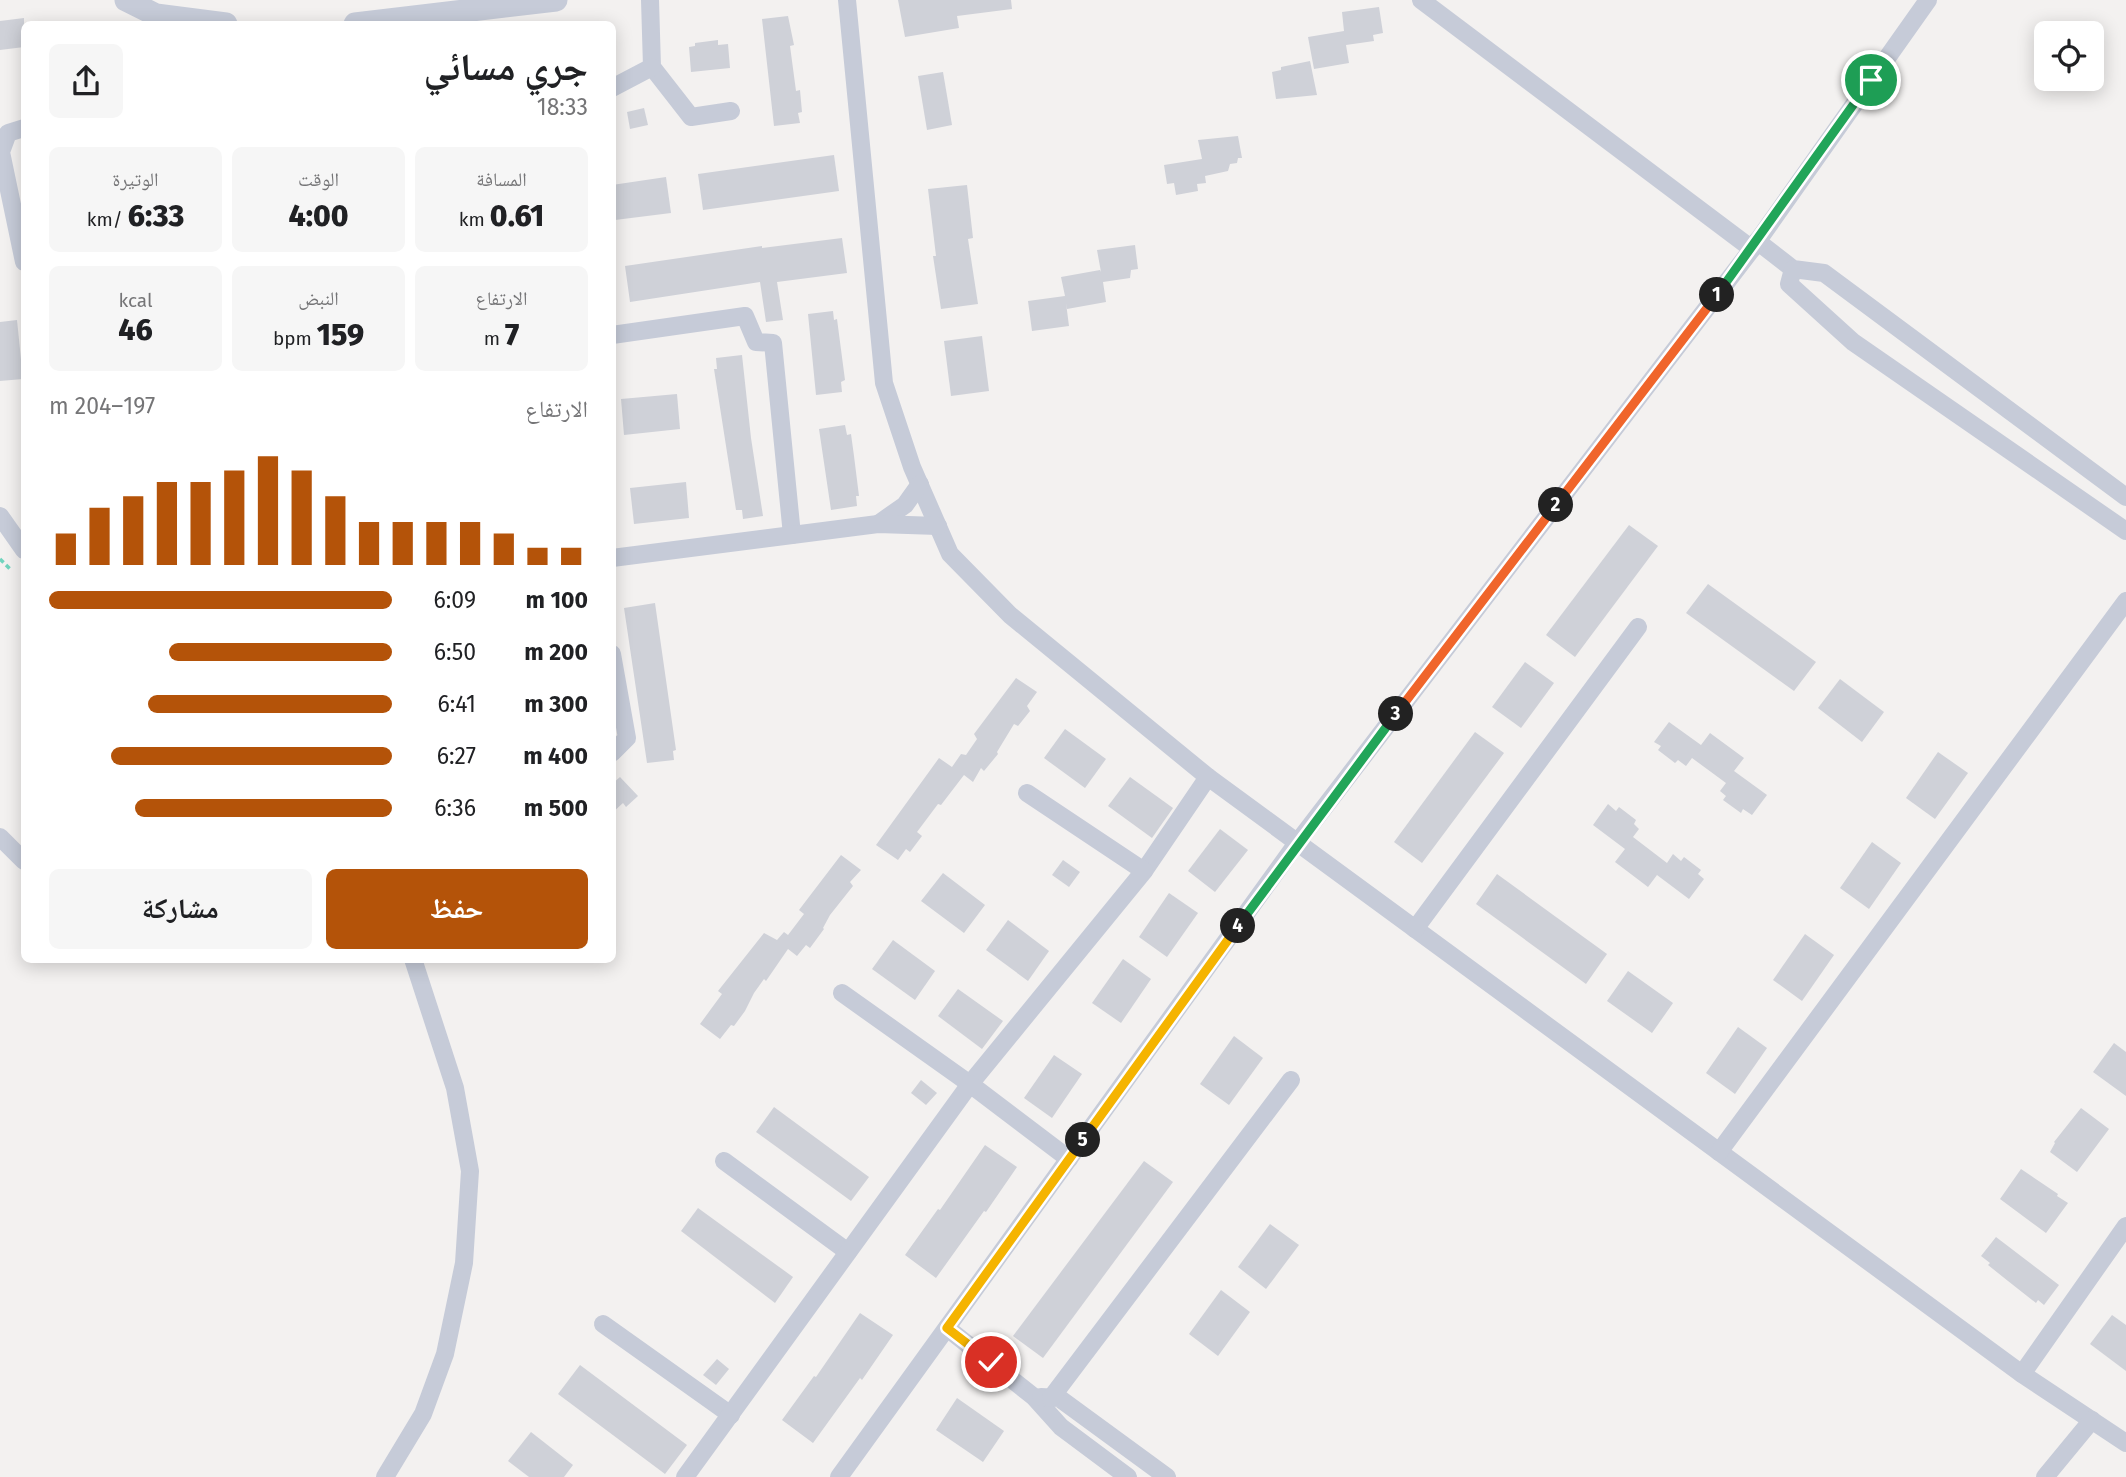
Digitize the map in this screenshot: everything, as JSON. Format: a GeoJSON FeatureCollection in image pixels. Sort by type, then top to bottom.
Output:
{"type":"FeatureCollection","features":[{"type":"Feature","properties":{"kind":"street"},"geometry":{"type":"LineString","coordinates":[[126,0],[156,15],[203,21]]}},
{"type":"Feature","properties":{"kind":"street"},"geometry":{"type":"LineString","coordinates":[[398,21],[556,0]]}},
{"type":"Feature","properties":{"kind":"street"},"geometry":{"type":"LineString","coordinates":[[650,0],[652,67],[691,117],[730,111]]}},
{"type":"Feature","properties":{"kind":"street"},"geometry":{"type":"LineString","coordinates":[[847,0],[884,383],[920,484],[950,554],[1010,615],[1208,777],[2022,1374],[2126,1443]]}},
{"type":"Feature","properties":{"kind":"street"},"geometry":{"type":"LineString","coordinates":[[1421,0],[1755,245],[1793,269],[1824,273],[2126,497]]}},
{"type":"Feature","properties":{"kind":"street"},"geometry":{"type":"LineString","coordinates":[[839,1477],[1297,843],[1755,245],[1928,0]]}},
{"type":"Feature","properties":{"kind":"street"},"geometry":{"type":"LineString","coordinates":[[616,86],[652,67]]}},
{"type":"Feature","properties":{"kind":"street"},"geometry":{"type":"LineString","coordinates":[[21,129],[8,133],[1,152],[21,248]]}},
{"type":"Feature","properties":{"kind":"street"},"geometry":{"type":"LineString","coordinates":[[1793,269],[1789,284],[1853,342],[2126,531]]}},
{"type":"Feature","properties":{"kind":"street"},"geometry":{"type":"LineString","coordinates":[[616,334],[745,316],[756,342],[773,343],[792,535]]}},
{"type":"Feature","properties":{"kind":"street"},"geometry":{"type":"LineString","coordinates":[[878,524],[905,505],[920,484]]}},
{"type":"Feature","properties":{"kind":"street"},"geometry":{"type":"LineString","coordinates":[[0,516],[21,546]]}},
{"type":"Feature","properties":{"kind":"street"},"geometry":{"type":"LineString","coordinates":[[616,557],[878,524],[938,527]]}},
{"type":"Feature","properties":{"kind":"street"},"geometry":{"type":"LineString","coordinates":[[1719,1152],[2126,601]]}},
{"type":"Feature","properties":{"kind":"street"},"geometry":{"type":"LineString","coordinates":[[1415,929],[1637,627]]}},
{"type":"Feature","properties":{"kind":"street"},"geometry":{"type":"LineString","coordinates":[[616,676],[627,738],[616,749]]}},
{"type":"Feature","properties":{"kind":"street"},"geometry":{"type":"LineString","coordinates":[[685,1477],[970,1084],[1144,871],[1208,777]]}},
{"type":"Feature","properties":{"kind":"street"},"geometry":{"type":"LineString","coordinates":[[1027,793],[1144,871]]}},
{"type":"Feature","properties":{"kind":"street"},"geometry":{"type":"LineString","coordinates":[[0,837],[21,858]]}},
{"type":"Feature","properties":{"kind":"street"},"geometry":{"type":"LineString","coordinates":[[385,1477],[423,1414],[445,1354],[464,1263],[470,1171],[455,1088],[414,963]]}},
{"type":"Feature","properties":{"kind":"street"},"geometry":{"type":"LineString","coordinates":[[842,993],[970,1084],[1069,1159]]}},
{"type":"Feature","properties":{"kind":"street"},"geometry":{"type":"LineString","coordinates":[[1042,1397],[1291,1080]]}},
{"type":"Feature","properties":{"kind":"street"},"geometry":{"type":"LineString","coordinates":[[724,1161],[848,1252]]}},
{"type":"Feature","properties":{"kind":"street"},"geometry":{"type":"LineString","coordinates":[[2022,1374],[2119,1250],[2126,1226]]}},
{"type":"Feature","properties":{"kind":"street"},"geometry":{"type":"LineString","coordinates":[[603,1324],[730,1415]]}},
{"type":"Feature","properties":{"kind":"street"},"geometry":{"type":"LineString","coordinates":[[947,1328],[1042,1397],[1061,1427],[1128,1477]]}},
{"type":"Feature","properties":{"kind":"street"},"geometry":{"type":"LineString","coordinates":[[1042,1397],[1059,1398],[1167,1477]]}},
{"type":"Feature","properties":{"kind":"street"},"geometry":{"type":"LineString","coordinates":[[2045,1477],[2092,1420]]}},
{"type":"Feature","properties":{"kind":"path"},"geometry":{"type":"LineString","coordinates":[[0,559],[10,569]]}},
{"type":"Feature","properties":{"kind":"building"},"geometry":{"type":"Polygon","coordinates":[[[898,0],[1011,0],[1012,9],[957,16],[959,28],[905,37],[898,0]]]}},
{"type":"Feature","properties":{"kind":"building"},"geometry":{"type":"Polygon","coordinates":[[[1379,7],[1383,33],[1373,35],[1374,41],[1346,45],[1349,63],[1314,69],[1308,37],[1344,31],[1342,12],[1379,7]]]}},
{"type":"Feature","properties":{"kind":"building"},"geometry":{"type":"Polygon","coordinates":[[[788,16],[794,45],[790,46],[796,91],[800,90],[802,112],[798,113],[800,123],[774,126],[762,19],[788,16]]]}},
{"type":"Feature","properties":{"kind":"building"},"geometry":{"type":"Polygon","coordinates":[[[24,18],[24,21],[21,21],[21,47],[0,50],[0,21],[24,18]]]}},
{"type":"Feature","properties":{"kind":"building"},"geometry":{"type":"Polygon","coordinates":[[[718,40],[718,45],[728,44],[730,68],[691,72],[689,47],[695,46],[695,43],[718,40]]]}},
{"type":"Feature","properties":{"kind":"building"},"geometry":{"type":"Polygon","coordinates":[[[1310,61],[1317,95],[1276,99],[1272,72],[1281,70],[1281,67],[1310,61]]]}},
{"type":"Feature","properties":{"kind":"building"},"geometry":{"type":"Polygon","coordinates":[[[943,72],[952,125],[927,130],[918,76],[943,72]]]}},
{"type":"Feature","properties":{"kind":"building"},"geometry":{"type":"Polygon","coordinates":[[[644,108],[648,125],[630,129],[627,112],[644,108]]]}},
{"type":"Feature","properties":{"kind":"building"},"geometry":{"type":"Polygon","coordinates":[[[1238,136],[1242,158],[1238,158],[1237,163],[1230,164],[1228,171],[1205,176],[1206,183],[1197,184],[1198,191],[1176,195],[1174,183],[1167,184],[1164,165],[1202,159],[1198,140],[1238,136]]]}},
{"type":"Feature","properties":{"kind":"building"},"geometry":{"type":"Polygon","coordinates":[[[834,155],[839,191],[703,210],[698,174],[834,155]]]}},
{"type":"Feature","properties":{"kind":"building"},"geometry":{"type":"Polygon","coordinates":[[[666,177],[671,213],[616,220],[616,184],[666,177]]]}},
{"type":"Feature","properties":{"kind":"building"},"geometry":{"type":"Polygon","coordinates":[[[967,185],[973,238],[968,239],[978,304],[941,309],[933,256],[936,256],[928,189],[967,185]]]}},
{"type":"Feature","properties":{"kind":"building"},"geometry":{"type":"Polygon","coordinates":[[[842,238],[847,273],[777,282],[783,320],[766,322],[760,282],[630,302],[625,266],[762,246],[842,238]]]}},
{"type":"Feature","properties":{"kind":"building"},"geometry":{"type":"Polygon","coordinates":[[[1135,245],[1138,269],[1131,270],[1130,278],[1103,282],[1106,302],[1067,309],[1066,303],[1069,326],[1032,331],[1028,301],[1065,296],[1061,277],[1100,270],[1101,272],[1097,250],[1135,245]]]}},
{"type":"Feature","properties":{"kind":"building"},"geometry":{"type":"Polygon","coordinates":[[[833,311],[834,320],[837,319],[845,380],[841,382],[842,392],[816,395],[808,314],[833,311]]]}},
{"type":"Feature","properties":{"kind":"building"},"geometry":{"type":"Polygon","coordinates":[[[17,320],[21,379],[0,381],[0,322],[17,320]]]}},
{"type":"Feature","properties":{"kind":"building"},"geometry":{"type":"Polygon","coordinates":[[[982,336],[989,391],[951,396],[944,341],[982,336]]]}},
{"type":"Feature","properties":{"kind":"building"},"geometry":{"type":"Polygon","coordinates":[[[742,355],[763,516],[743,519],[742,510],[736,510],[714,369],[717,369],[716,358],[742,355]]]}},
{"type":"Feature","properties":{"kind":"building"},"geometry":{"type":"Polygon","coordinates":[[[677,394],[680,429],[624,435],[621,399],[677,394]]]}},
{"type":"Feature","properties":{"kind":"building"},"geometry":{"type":"Polygon","coordinates":[[[845,425],[847,435],[851,434],[859,496],[856,496],[857,506],[831,510],[819,429],[845,425]]]}},
{"type":"Feature","properties":{"kind":"building"},"geometry":{"type":"Polygon","coordinates":[[[686,482],[689,518],[634,524],[630,488],[686,482]]]}},
{"type":"Feature","properties":{"kind":"building"},"geometry":{"type":"Polygon","coordinates":[[[1629,525],[1658,546],[1575,657],[1546,635],[1629,525]]]}},
{"type":"Feature","properties":{"kind":"building"},"geometry":{"type":"Polygon","coordinates":[[[1708,584],[1816,662],[1794,691],[1686,613],[1708,584]]]}},
{"type":"Feature","properties":{"kind":"building"},"geometry":{"type":"Polygon","coordinates":[[[655,603],[676,750],[673,751],[674,760],[647,763],[624,608],[655,603]]]}},
{"type":"Feature","properties":{"kind":"building"},"geometry":{"type":"Polygon","coordinates":[[[1525,662],[1554,683],[1521,728],[1492,707],[1525,662]]]}},
{"type":"Feature","properties":{"kind":"building"},"geometry":{"type":"Polygon","coordinates":[[[1016,678],[1037,692],[1027,706],[1030,711],[1018,726],[1014,724],[998,754],[984,771],[981,768],[973,782],[964,775],[917,832],[922,836],[910,852],[906,849],[898,860],[876,845],[939,758],[952,767],[961,754],[966,755],[977,739],[974,734],[1016,678]]]}},
{"type":"Feature","properties":{"kind":"building"},"geometry":{"type":"Polygon","coordinates":[[[1840,679],[1884,712],[1862,742],[1818,708],[1840,679]]]}},
{"type":"Feature","properties":{"kind":"building"},"geometry":{"type":"Polygon","coordinates":[[[1669,722],[1701,745],[1710,733],[1744,758],[1734,771],[1767,795],[1752,815],[1743,809],[1741,813],[1723,800],[1726,796],[1720,791],[1726,783],[1692,758],[1686,766],[1678,760],[1675,763],[1658,750],[1661,746],[1654,742],[1669,722]]]}},
{"type":"Feature","properties":{"kind":"building"},"geometry":{"type":"Polygon","coordinates":[[[1065,729],[1106,759],[1085,788],[1044,758],[1065,729]]]}},
{"type":"Feature","properties":{"kind":"building"},"geometry":{"type":"Polygon","coordinates":[[[1475,732],[1504,753],[1422,863],[1394,842],[1475,732]]]}},
{"type":"Feature","properties":{"kind":"building"},"geometry":{"type":"Polygon","coordinates":[[[1938,752],[1968,773],[1935,819],[1906,798],[1938,752]]]}},
{"type":"Feature","properties":{"kind":"building"},"geometry":{"type":"Polygon","coordinates":[[[620,777],[638,796],[626,807],[623,803],[616,809],[616,780],[620,777]]]}},
{"type":"Feature","properties":{"kind":"building"},"geometry":{"type":"Polygon","coordinates":[[[1130,777],[1173,808],[1152,838],[1108,806],[1130,777]]]}},
{"type":"Feature","properties":{"kind":"building"},"geometry":{"type":"Polygon","coordinates":[[[1608,804],[1616,811],[1619,807],[1636,820],[1634,824],[1639,829],[1633,837],[1667,863],[1673,854],[1681,861],[1684,857],[1701,870],[1698,874],[1704,879],[1689,899],[1657,875],[1648,887],[1615,862],[1625,849],[1593,825],[1608,804]]]}},
{"type":"Feature","properties":{"kind":"building"},"geometry":{"type":"Polygon","coordinates":[[[1220,829],[1248,850],[1215,892],[1188,871],[1220,829]]]}},
{"type":"Feature","properties":{"kind":"building"},"geometry":{"type":"Polygon","coordinates":[[[1872,842],[1901,863],[1869,909],[1840,888],[1872,842]]]}},
{"type":"Feature","properties":{"kind":"building"},"geometry":{"type":"Polygon","coordinates":[[[841,855],[861,870],[850,882],[853,886],[830,915],[824,929],[810,948],[806,945],[797,956],[788,949],[766,981],[764,979],[754,993],[734,1026],[731,1025],[720,1039],[700,1024],[722,994],[718,991],[764,933],[777,940],[784,932],[788,935],[804,914],[799,910],[841,855]]]}},
{"type":"Feature","properties":{"kind":"building"},"geometry":{"type":"Polygon","coordinates":[[[1063,860],[1080,872],[1069,887],[1052,875],[1063,860]]]}},
{"type":"Feature","properties":{"kind":"building"},"geometry":{"type":"Polygon","coordinates":[[[943,873],[985,905],[964,933],[921,901],[943,873]]]}},
{"type":"Feature","properties":{"kind":"building"},"geometry":{"type":"Polygon","coordinates":[[[1497,874],[1607,954],[1586,984],[1476,904],[1497,874]]]}},
{"type":"Feature","properties":{"kind":"building"},"geometry":{"type":"Polygon","coordinates":[[[1169,893],[1198,913],[1167,957],[1139,937],[1169,893]]]}},
{"type":"Feature","properties":{"kind":"building"},"geometry":{"type":"Polygon","coordinates":[[[1008,920],[1049,951],[1028,981],[986,950],[1008,920]]]}},
{"type":"Feature","properties":{"kind":"building"},"geometry":{"type":"Polygon","coordinates":[[[1805,934],[1834,955],[1802,1001],[1773,980],[1805,934]]]}},
{"type":"Feature","properties":{"kind":"building"},"geometry":{"type":"Polygon","coordinates":[[[893,940],[935,971],[915,1000],[872,969],[893,940]]]}},
{"type":"Feature","properties":{"kind":"building"},"geometry":{"type":"Polygon","coordinates":[[[1123,959],[1151,979],[1121,1023],[1092,1003],[1123,959]]]}},
{"type":"Feature","properties":{"kind":"building"},"geometry":{"type":"Polygon","coordinates":[[[1628,971],[1673,1003],[1652,1033],[1607,1001],[1628,971]]]}},
{"type":"Feature","properties":{"kind":"building"},"geometry":{"type":"Polygon","coordinates":[[[958,989],[1003,1021],[982,1049],[938,1016],[958,989]]]}},
{"type":"Feature","properties":{"kind":"building"},"geometry":{"type":"Polygon","coordinates":[[[1738,1027],[1767,1048],[1735,1094],[1706,1073],[1738,1027]]]}},
{"type":"Feature","properties":{"kind":"building"},"geometry":{"type":"Polygon","coordinates":[[[1234,1036],[1263,1058],[1229,1105],[1200,1084],[1234,1036]]]}},
{"type":"Feature","properties":{"kind":"building"},"geometry":{"type":"Polygon","coordinates":[[[2114,1043],[2126,1052],[2126,1096],[2093,1072],[2114,1043]]]}},
{"type":"Feature","properties":{"kind":"building"},"geometry":{"type":"Polygon","coordinates":[[[1054,1055],[1082,1074],[1052,1118],[1024,1098],[1054,1055]]]}},
{"type":"Feature","properties":{"kind":"building"},"geometry":{"type":"Polygon","coordinates":[[[921,1080],[937,1093],[926,1105],[911,1093],[921,1080]]]}},
{"type":"Feature","properties":{"kind":"building"},"geometry":{"type":"Polygon","coordinates":[[[774,1107],[869,1177],[851,1201],[756,1132],[774,1107]]]}},
{"type":"Feature","properties":{"kind":"building"},"geometry":{"type":"Polygon","coordinates":[[[2081,1108],[2109,1129],[2077,1172],[2050,1152],[2054,1142],[2081,1108]]]}},
{"type":"Feature","properties":{"kind":"building"},"geometry":{"type":"Polygon","coordinates":[[[985,1145],[1017,1167],[936,1278],[905,1255],[985,1145]]]}},
{"type":"Feature","properties":{"kind":"building"},"geometry":{"type":"Polygon","coordinates":[[[1144,1161],[1173,1182],[1043,1358],[1013,1336],[1144,1161]]]}},
{"type":"Feature","properties":{"kind":"building"},"geometry":{"type":"Polygon","coordinates":[[[2021,1169],[2068,1203],[2046,1233],[2000,1199],[2021,1169]]]}},
{"type":"Feature","properties":{"kind":"building"},"geometry":{"type":"Polygon","coordinates":[[[698,1208],[793,1277],[775,1303],[681,1231],[698,1208]]]}},
{"type":"Feature","properties":{"kind":"building"},"geometry":{"type":"Polygon","coordinates":[[[1270,1224],[1299,1245],[1266,1289],[1238,1267],[1270,1224]]]}},
{"type":"Feature","properties":{"kind":"building"},"geometry":{"type":"Polygon","coordinates":[[[1996,1237],[2059,1285],[2044,1305],[2038,1300],[2036,1303],[1988,1265],[1990,1263],[1981,1256],[1996,1237]]]}},
{"type":"Feature","properties":{"kind":"building"},"geometry":{"type":"Polygon","coordinates":[[[1221,1290],[1250,1312],[1218,1356],[1189,1334],[1221,1290]]]}},
{"type":"Feature","properties":{"kind":"building"},"geometry":{"type":"Polygon","coordinates":[[[860,1313],[893,1335],[813,1443],[782,1420],[814,1376],[816,1377],[860,1313]]]}},
{"type":"Feature","properties":{"kind":"building"},"geometry":{"type":"Polygon","coordinates":[[[2112,1315],[2126,1325],[2126,1371],[2090,1344],[2112,1315]]]}},
{"type":"Feature","properties":{"kind":"building"},"geometry":{"type":"Polygon","coordinates":[[[717,1359],[729,1369],[716,1385],[703,1375],[717,1359]]]}},
{"type":"Feature","properties":{"kind":"building"},"geometry":{"type":"Polygon","coordinates":[[[580,1365],[687,1445],[665,1474],[558,1394],[580,1365]]]}},
{"type":"Feature","properties":{"kind":"building"},"geometry":{"type":"Polygon","coordinates":[[[957,1398],[1004,1431],[983,1462],[936,1430],[957,1398]]]}},
{"type":"Feature","properties":{"kind":"building"},"geometry":{"type":"Polygon","coordinates":[[[531,1432],[573,1465],[564,1477],[529,1477],[508,1461],[531,1432]]]}},
{"type":"Feature","properties":{"kind":"route"},"geometry":{"type":"LineString","coordinates":[[991,1362],[947,1328],[1297,843],[1752,249],[1871,80]]}}]}
